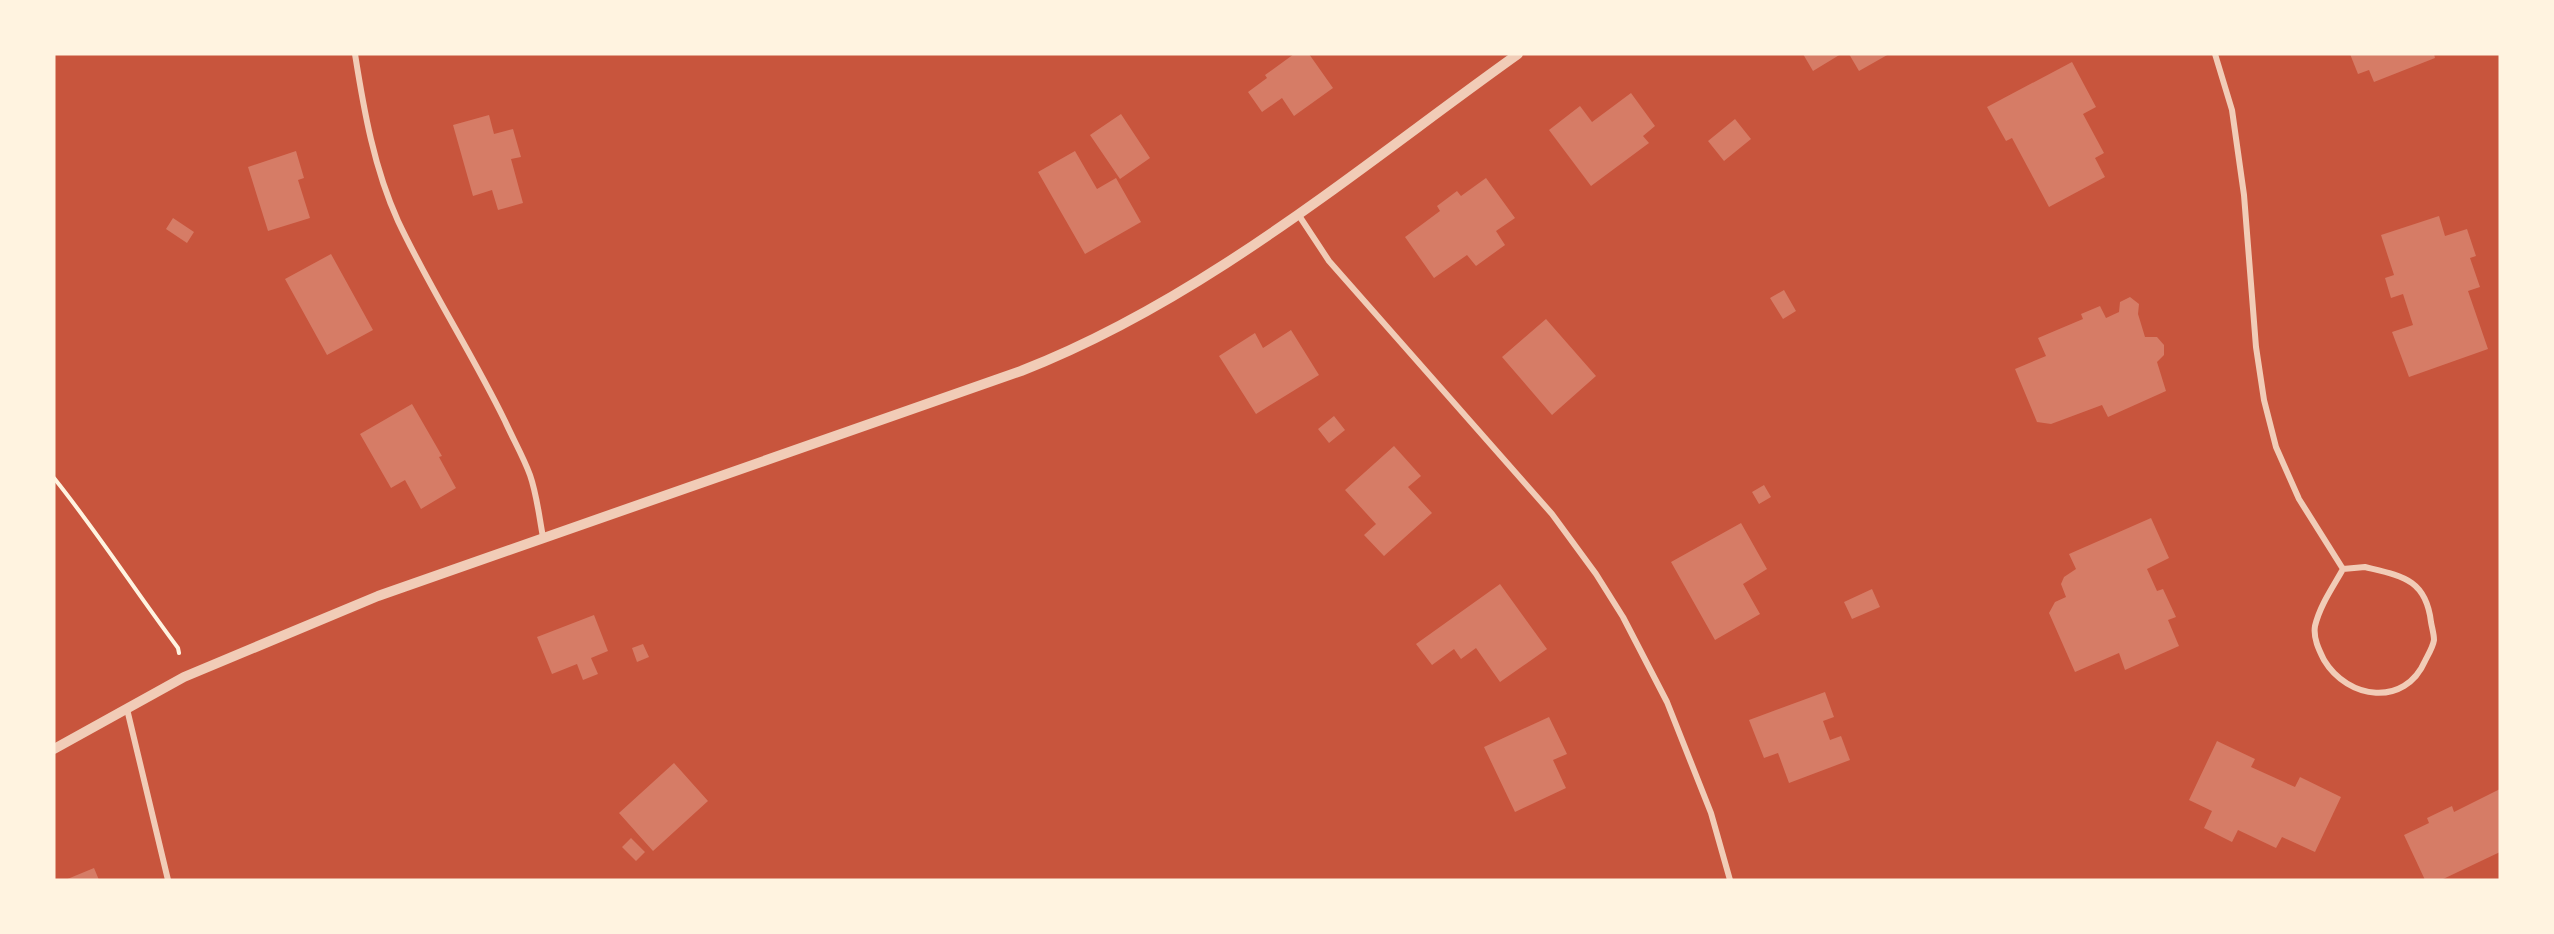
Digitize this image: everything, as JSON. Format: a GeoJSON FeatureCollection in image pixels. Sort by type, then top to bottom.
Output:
{"type":"FeatureCollection","features":[{"type":"Feature","properties":{"kind":"street"},"geometry":{"type":"LineString","coordinates":[[355,54],[367,124],[379,171],[398,219],[422,269],[491,393],[525,463],[535,494],[543,537]]}},
{"type":"Feature","properties":{"kind":"street"},"geometry":{"type":"LineString","coordinates":[[54,749],[184,677],[378,596],[1056,357],[1092,341],[1156,306],[1298,214],[1518,54]]}},
{"type":"Feature","properties":{"kind":"street"},"geometry":{"type":"LineString","coordinates":[[2215,54],[2232,111],[2244,195],[2256,347],[2264,400],[2276,447],[2299,499],[2343,569]]}},
{"type":"Feature","properties":{"kind":"street"},"geometry":{"type":"LineString","coordinates":[[1298,214],[1329,261],[1552,514],[1596,574],[1623,617],[1667,702],[1711,813],[1730,880]]}},
{"type":"Feature","properties":{"kind":"street"},"geometry":{"type":"LineString","coordinates":[[2365,567],[2394,574],[2415,584],[2429,604],[2434,642],[2419,674],[2401,689],[2373,694],[2351,686],[2331,672],[2317,648],[2315,628],[2324,600],[2343,569],[2365,567]]}},
{"type":"Feature","properties":{"kind":"street"},"geometry":{"type":"LineString","coordinates":[[127,709],[168,880]]}},
{"type":"Feature","properties":{"kind":"path"},"geometry":{"type":"LineString","coordinates":[[54,478],[178,648],[184,677]]}},
{"type":"Feature","properties":{"kind":"building"},"geometry":{"type":"Polygon","coordinates":[[[1294,54],[1309,54],[1333,88],[1294,116],[1282,98],[1262,112],[1248,92],[1267,78],[1265,75],[1294,54]]]}},
{"type":"Feature","properties":{"kind":"building"},"geometry":{"type":"Polygon","coordinates":[[[1803,54],[1841,54],[1813,71],[1803,54]]]}},
{"type":"Feature","properties":{"kind":"building"},"geometry":{"type":"Polygon","coordinates":[[[1849,54],[1889,54],[1859,71],[1849,54]]]}},
{"type":"Feature","properties":{"kind":"building"},"geometry":{"type":"Polygon","coordinates":[[[2350,54],[2434,54],[2435,58],[2374,82],[2369,70],[2358,74],[2350,54]]]}},
{"type":"Feature","properties":{"kind":"building"},"geometry":{"type":"Polygon","coordinates":[[[2072,62],[2096,107],[2083,114],[2104,153],[2095,158],[2105,177],[2049,207],[2012,138],[2006,141],[1987,107],[2072,62]]]}},
{"type":"Feature","properties":{"kind":"building"},"geometry":{"type":"Polygon","coordinates":[[[1631,93],[1655,126],[1643,136],[1649,143],[1591,186],[1549,130],[1580,106],[1592,122],[1631,93]]]}},
{"type":"Feature","properties":{"kind":"building"},"geometry":{"type":"Polygon","coordinates":[[[1121,114],[1150,158],[1120,179],[1090,135],[1121,114]]]}},
{"type":"Feature","properties":{"kind":"building"},"geometry":{"type":"Polygon","coordinates":[[[489,115],[494,134],[513,129],[521,157],[511,159],[523,203],[498,210],[492,190],[473,196],[453,125],[489,115]]]}},
{"type":"Feature","properties":{"kind":"building"},"geometry":{"type":"Polygon","coordinates":[[[1735,119],[1751,139],[1724,161],[1708,141],[1735,119]]]}},
{"type":"Feature","properties":{"kind":"building"},"geometry":{"type":"Polygon","coordinates":[[[296,151],[304,178],[298,180],[310,218],[268,231],[248,167],[296,151]]]}},
{"type":"Feature","properties":{"kind":"building"},"geometry":{"type":"Polygon","coordinates":[[[1075,151],[1097,189],[1116,178],[1141,222],[1085,254],[1038,172],[1075,151]]]}},
{"type":"Feature","properties":{"kind":"building"},"geometry":{"type":"Polygon","coordinates":[[[1486,178],[1515,218],[1496,231],[1505,245],[1476,266],[1467,255],[1434,278],[1405,237],[1440,211],[1437,206],[1457,191],[1461,196],[1486,178]]]}},
{"type":"Feature","properties":{"kind":"building"},"geometry":{"type":"Polygon","coordinates":[[[2439,216],[2445,236],[2467,229],[2476,256],[2470,258],[2480,287],[2468,291],[2488,349],[2409,377],[2392,332],[2413,325],[2403,294],[2391,298],[2385,278],[2394,275],[2381,235],[2439,216]]]}},
{"type":"Feature","properties":{"kind":"building"},"geometry":{"type":"Polygon","coordinates":[[[173,218],[194,232],[187,243],[166,229],[173,218]]]}},
{"type":"Feature","properties":{"kind":"building"},"geometry":{"type":"Polygon","coordinates":[[[331,254],[373,330],[327,355],[285,279],[331,254]]]}},
{"type":"Feature","properties":{"kind":"building"},"geometry":{"type":"Polygon","coordinates":[[[1784,290],[1796,311],[1783,319],[1770,298],[1784,290]]]}},
{"type":"Feature","properties":{"kind":"building"},"geometry":{"type":"Polygon","coordinates":[[[2130,297],[2139,304],[2138,314],[2145,337],[2157,337],[2164,345],[2164,355],[2157,362],[2166,391],[2108,417],[2102,405],[2051,424],[2037,422],[2015,369],[2046,356],[2038,338],[2083,319],[2081,314],[2100,306],[2106,318],[2119,312],[2120,302],[2130,297]]]}},
{"type":"Feature","properties":{"kind":"building"},"geometry":{"type":"Polygon","coordinates":[[[1546,319],[1596,376],[1552,415],[1502,357],[1546,319]]]}},
{"type":"Feature","properties":{"kind":"building"},"geometry":{"type":"Polygon","coordinates":[[[1291,330],[1319,375],[1256,414],[1219,356],[1255,333],[1263,348],[1291,330]]]}},
{"type":"Feature","properties":{"kind":"building"},"geometry":{"type":"Polygon","coordinates":[[[412,404],[442,456],[439,457],[456,488],[421,509],[405,480],[391,488],[360,434],[412,404]]]}},
{"type":"Feature","properties":{"kind":"building"},"geometry":{"type":"Polygon","coordinates":[[[1334,416],[1345,430],[1329,443],[1318,429],[1334,416]]]}},
{"type":"Feature","properties":{"kind":"building"},"geometry":{"type":"Polygon","coordinates":[[[1394,446],[1421,476],[1408,487],[1432,513],[1384,556],[1364,535],[1376,524],[1345,490],[1394,446]]]}},
{"type":"Feature","properties":{"kind":"building"},"geometry":{"type":"Polygon","coordinates":[[[1764,485],[1771,497],[1759,504],[1752,492],[1764,485]]]}},
{"type":"Feature","properties":{"kind":"building"},"geometry":{"type":"Polygon","coordinates":[[[2151,518],[2169,558],[2147,569],[2157,591],[2163,589],[2176,617],[2168,620],[2179,646],[2125,670],[2119,653],[2075,672],[2049,613],[2055,602],[2066,597],[2061,584],[2064,577],[2076,569],[2069,554],[2151,518]]]}},
{"type":"Feature","properties":{"kind":"building"},"geometry":{"type":"Polygon","coordinates":[[[1741,523],[1767,569],[1743,584],[1760,614],[1715,640],[1671,562],[1741,523]]]}},
{"type":"Feature","properties":{"kind":"building"},"geometry":{"type":"Polygon","coordinates":[[[1500,584],[1547,649],[1500,682],[1476,648],[1461,659],[1454,649],[1432,665],[1416,644],[1500,584]]]}},
{"type":"Feature","properties":{"kind":"building"},"geometry":{"type":"Polygon","coordinates":[[[1872,589],[1880,607],[1852,619],[1844,602],[1872,589]]]}},
{"type":"Feature","properties":{"kind":"building"},"geometry":{"type":"Polygon","coordinates":[[[594,615],[608,651],[591,658],[598,674],[583,680],[577,664],[552,674],[537,637],[594,615]]]}},
{"type":"Feature","properties":{"kind":"building"},"geometry":{"type":"Polygon","coordinates":[[[643,644],[649,657],[637,662],[632,648],[643,644]]]}},
{"type":"Feature","properties":{"kind":"building"},"geometry":{"type":"Polygon","coordinates":[[[1825,692],[1834,717],[1823,721],[1830,740],[1841,736],[1850,760],[1789,783],[1778,753],[1764,758],[1749,720],[1825,692]]]}},
{"type":"Feature","properties":{"kind":"building"},"geometry":{"type":"Polygon","coordinates":[[[1549,717],[1567,754],[1553,760],[1566,788],[1515,812],[1484,747],[1549,717]]]}},
{"type":"Feature","properties":{"kind":"building"},"geometry":{"type":"Polygon","coordinates":[[[2217,741],[2255,759],[2251,767],[2295,787],[2300,777],[2341,797],[2315,852],[2282,837],[2276,848],[2238,830],[2232,842],[2204,828],[2212,811],[2189,800],[2217,741]]]}},
{"type":"Feature","properties":{"kind":"building"},"geometry":{"type":"Polygon","coordinates":[[[674,763],[708,801],[653,851],[619,813],[674,763]]]}},
{"type":"Feature","properties":{"kind":"building"},"geometry":{"type":"Polygon","coordinates":[[[2500,789],[2500,852],[2441,880],[2425,880],[2404,835],[2429,823],[2427,818],[2452,806],[2454,812],[2500,789]]]}},
{"type":"Feature","properties":{"kind":"building"},"geometry":{"type":"Polygon","coordinates":[[[631,838],[645,852],[636,861],[622,847],[631,838]]]}},
{"type":"Feature","properties":{"kind":"building"},"geometry":{"type":"Polygon","coordinates":[[[94,868],[99,880],[65,880],[94,868]]]}}]}
